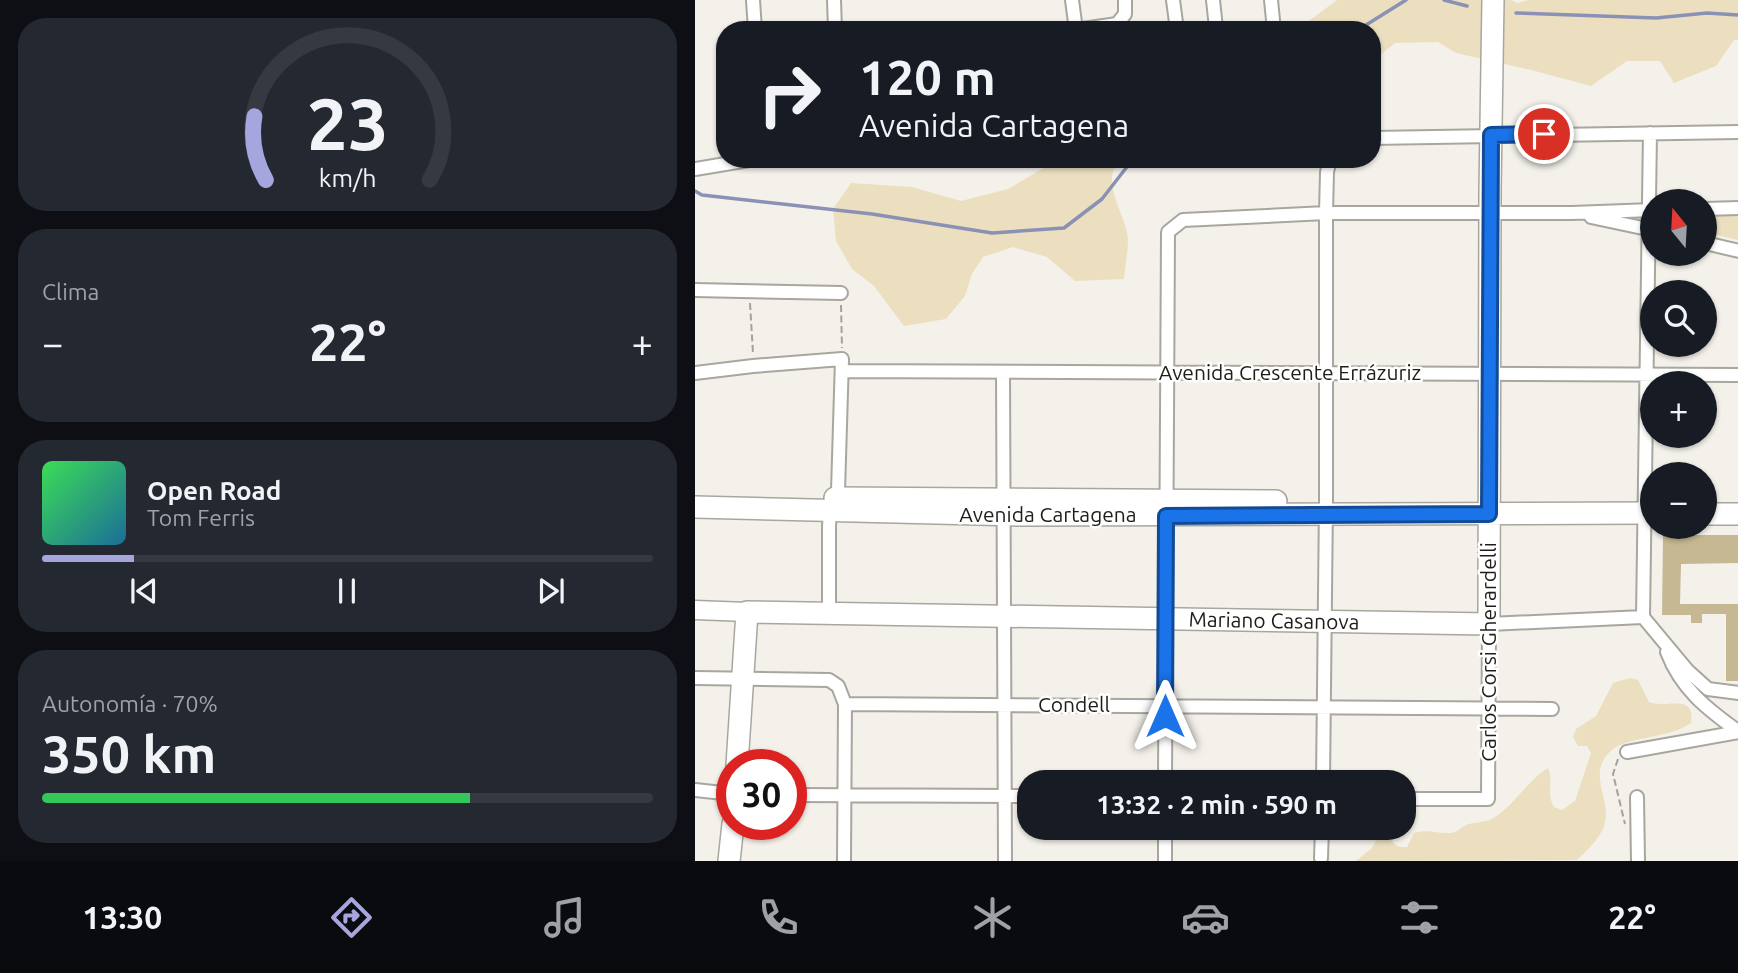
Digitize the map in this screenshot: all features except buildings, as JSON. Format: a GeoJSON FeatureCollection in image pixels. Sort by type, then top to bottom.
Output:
{"type":"FeatureCollection","features":[{"type":"Feature","properties":{"kind":"main road","name":"Carlos Corsi Gherardelli"},"geometry":{"type":"LineString","coordinates":[[1489,624],[1493,0]]}},
{"type":"Feature","properties":{"kind":"main road","name":"Avenida Cartagena"},"geometry":{"type":"LineString","coordinates":[[695,499],[833,505]]}},
{"type":"Feature","properties":{"kind":"main road"},"geometry":{"type":"LineString","coordinates":[[1717,501],[1738,501]]}},
{"type":"Feature","properties":{"kind":"main road","name":"Avenida Cartagena"},"geometry":{"type":"LineString","coordinates":[[695,508],[833,505],[1166,508],[1640,507]]}},
{"type":"Feature","properties":{"kind":"main road"},"geometry":{"type":"LineString","coordinates":[[1717,514],[1738,514]]}},
{"type":"Feature","properties":{"kind":"main road","name":"Mariano Casanova"},"geometry":{"type":"LineString","coordinates":[[695,610],[1489,624]]}},
{"type":"Feature","properties":{"kind":"main road"},"geometry":{"type":"LineString","coordinates":[[739,749],[747,612]]}},
{"type":"Feature","properties":{"kind":"main road"},"geometry":{"type":"LineString","coordinates":[[729,861],[731,840]]}},
{"type":"Feature","properties":{"kind":"street"},"geometry":{"type":"LineString","coordinates":[[753,0],[754,21]]}},
{"type":"Feature","properties":{"kind":"street"},"geometry":{"type":"LineString","coordinates":[[834,0],[834,21]]}},
{"type":"Feature","properties":{"kind":"street"},"geometry":{"type":"LineString","coordinates":[[1072,0],[1075,21]]}},
{"type":"Feature","properties":{"kind":"street"},"geometry":{"type":"LineString","coordinates":[[1122,21],[1125,14],[1125,0]]}},
{"type":"Feature","properties":{"kind":"street"},"geometry":{"type":"LineString","coordinates":[[1173,0],[1176,21]]}},
{"type":"Feature","properties":{"kind":"street"},"geometry":{"type":"LineString","coordinates":[[1213,0],[1215,21]]}},
{"type":"Feature","properties":{"kind":"street"},"geometry":{"type":"LineString","coordinates":[[1271,0],[1273,21]]}},
{"type":"Feature","properties":{"kind":"street"},"geometry":{"type":"LineString","coordinates":[[1381,138],[1738,132]]}},
{"type":"Feature","properties":{"kind":"street"},"geometry":{"type":"LineString","coordinates":[[1650,133],[1650,189]]}},
{"type":"Feature","properties":{"kind":"street"},"geometry":{"type":"LineString","coordinates":[[695,169],[716,166]]}},
{"type":"Feature","properties":{"kind":"street"},"geometry":{"type":"LineString","coordinates":[[1323,770],[1328,168]]}},
{"type":"Feature","properties":{"kind":"street"},"geometry":{"type":"LineString","coordinates":[[1717,209],[1738,208]]}},
{"type":"Feature","properties":{"kind":"street"},"geometry":{"type":"LineString","coordinates":[[1165,770],[1168,232],[1183,220],[1326,213],[1640,210]]}},
{"type":"Feature","properties":{"kind":"street"},"geometry":{"type":"LineString","coordinates":[[1572,213],[1640,228]]}},
{"type":"Feature","properties":{"kind":"street"},"geometry":{"type":"LineString","coordinates":[[1717,246],[1738,251]]}},
{"type":"Feature","properties":{"kind":"street"},"geometry":{"type":"LineString","coordinates":[[1646,371],[1649,266]]}},
{"type":"Feature","properties":{"kind":"street"},"geometry":{"type":"LineString","coordinates":[[695,290],[841,293]]}},
{"type":"Feature","properties":{"kind":"street"},"geometry":{"type":"LineString","coordinates":[[829,614],[833,505],[838,491],[842,365]]}},
{"type":"Feature","properties":{"kind":"street","name":"Avenida Crescente Errázuriz"},"geometry":{"type":"LineString","coordinates":[[695,373],[753,366],[842,365],[1003,372],[1640,375]]}},
{"type":"Feature","properties":{"kind":"street"},"geometry":{"type":"LineString","coordinates":[[1003,372],[1005,861]]}},
{"type":"Feature","properties":{"kind":"street","name":"Avenida Crescente Errázuriz"},"geometry":{"type":"LineString","coordinates":[[1717,375],[1738,375]]}},
{"type":"Feature","properties":{"kind":"street"},"geometry":{"type":"LineString","coordinates":[[1647,539],[1643,617],[1688,671],[1708,689],[1738,693]]}},
{"type":"Feature","properties":{"kind":"street","name":"Mariano Casanova"},"geometry":{"type":"LineString","coordinates":[[1489,624],[1643,617]]}},
{"type":"Feature","properties":{"kind":"street","name":"Carlos Corsi Gherardelli"},"geometry":{"type":"LineString","coordinates":[[1416,799],[1488,799],[1489,624]]}},
{"type":"Feature","properties":{"kind":"street"},"geometry":{"type":"LineString","coordinates":[[1663,638],[1670,660],[1689,691],[1706,709],[1738,732]]}},
{"type":"Feature","properties":{"kind":"street"},"geometry":{"type":"LineString","coordinates":[[695,678],[829,680],[838,686],[845,704],[844,861]]}},
{"type":"Feature","properties":{"kind":"street","name":"Condell"},"geometry":{"type":"LineString","coordinates":[[845,704],[1552,709]]}},
{"type":"Feature","properties":{"kind":"street"},"geometry":{"type":"LineString","coordinates":[[1627,752],[1738,732]]}},
{"type":"Feature","properties":{"kind":"street"},"geometry":{"type":"LineString","coordinates":[[695,790],[716,792]]}},
{"type":"Feature","properties":{"kind":"street"},"geometry":{"type":"LineString","coordinates":[[807,795],[1017,796]]}},
{"type":"Feature","properties":{"kind":"street"},"geometry":{"type":"LineString","coordinates":[[1637,797],[1638,861]]}},
{"type":"Feature","properties":{"kind":"street"},"geometry":{"type":"LineString","coordinates":[[1165,840],[1165,860]]}},
{"type":"Feature","properties":{"kind":"street"},"geometry":{"type":"LineString","coordinates":[[1321,858],[1322,840]]}},
{"type":"Feature","properties":{"kind":"path"},"geometry":{"type":"LineString","coordinates":[[749,291],[753,366]]}},
{"type":"Feature","properties":{"kind":"path"},"geometry":{"type":"LineString","coordinates":[[841,293],[842,365]]}},
{"type":"Feature","properties":{"kind":"path"},"geometry":{"type":"LineString","coordinates":[[1626,828],[1613,774],[1616,761],[1627,752]]}},
{"type":"Feature","properties":{"kind":"shaded area"},"geometry":{"type":"Polygon","coordinates":[[[1337,0],[1511,0],[1517,3],[1528,0],[1738,0],[1738,40],[1734,40],[1716,66],[1674,83],[1660,61],[1627,61],[1591,86],[1456,53],[1438,42],[1395,43],[1381,54],[1381,21],[1309,21],[1337,0]]]}},
{"type":"Feature","properties":{"kind":"shaded area"},"geometry":{"type":"Polygon","coordinates":[[[1044,168],[1115,168],[1112,187],[1128,239],[1124,279],[1075,281],[1047,257],[1013,247],[983,257],[972,274],[965,296],[946,319],[904,326],[874,286],[852,269],[836,241],[833,209],[851,183],[912,187],[961,201],[1008,189],[1044,168]]]}},
{"type":"Feature","properties":{"kind":"shaded area"},"geometry":{"type":"Polygon","coordinates":[[[1738,213],[1738,240],[1717,235],[1717,214],[1738,213]]]}},
{"type":"Feature","properties":{"kind":"shaded area"},"geometry":{"type":"Polygon","coordinates":[[[1630,678],[1638,680],[1649,702],[1678,704],[1689,708],[1691,723],[1672,732],[1621,745],[1605,758],[1600,776],[1606,816],[1604,826],[1596,840],[1577,860],[1356,861],[1372,848],[1376,840],[1392,840],[1396,845],[1407,847],[1410,840],[1416,840],[1416,832],[1452,833],[1466,825],[1492,819],[1548,768],[1554,807],[1562,810],[1575,801],[1591,753],[1587,746],[1578,746],[1573,737],[1576,729],[1596,716],[1613,683],[1630,678]]]}},
{"type":"Feature","properties":{"kind":"waterway"},"geometry":{"type":"LineString","coordinates":[[1372,21],[1406,0]]}},
{"type":"Feature","properties":{"kind":"waterway"},"geometry":{"type":"LineString","coordinates":[[1444,0],[1467,6]]}},
{"type":"Feature","properties":{"kind":"waterway"},"geometry":{"type":"LineString","coordinates":[[1516,13],[1656,18],[1707,13],[1739,15]]}},
{"type":"Feature","properties":{"kind":"waterway"},"geometry":{"type":"LineString","coordinates":[[695,191],[702,195],[872,214],[992,233],[1064,228],[1102,199],[1126,168]]}},
{"type":"Feature","properties":{"kind":"route"},"geometry":{"type":"LineString","coordinates":[[1165,716],[1166,516],[1489,514],[1491,135],[1544,134]]}}]}
